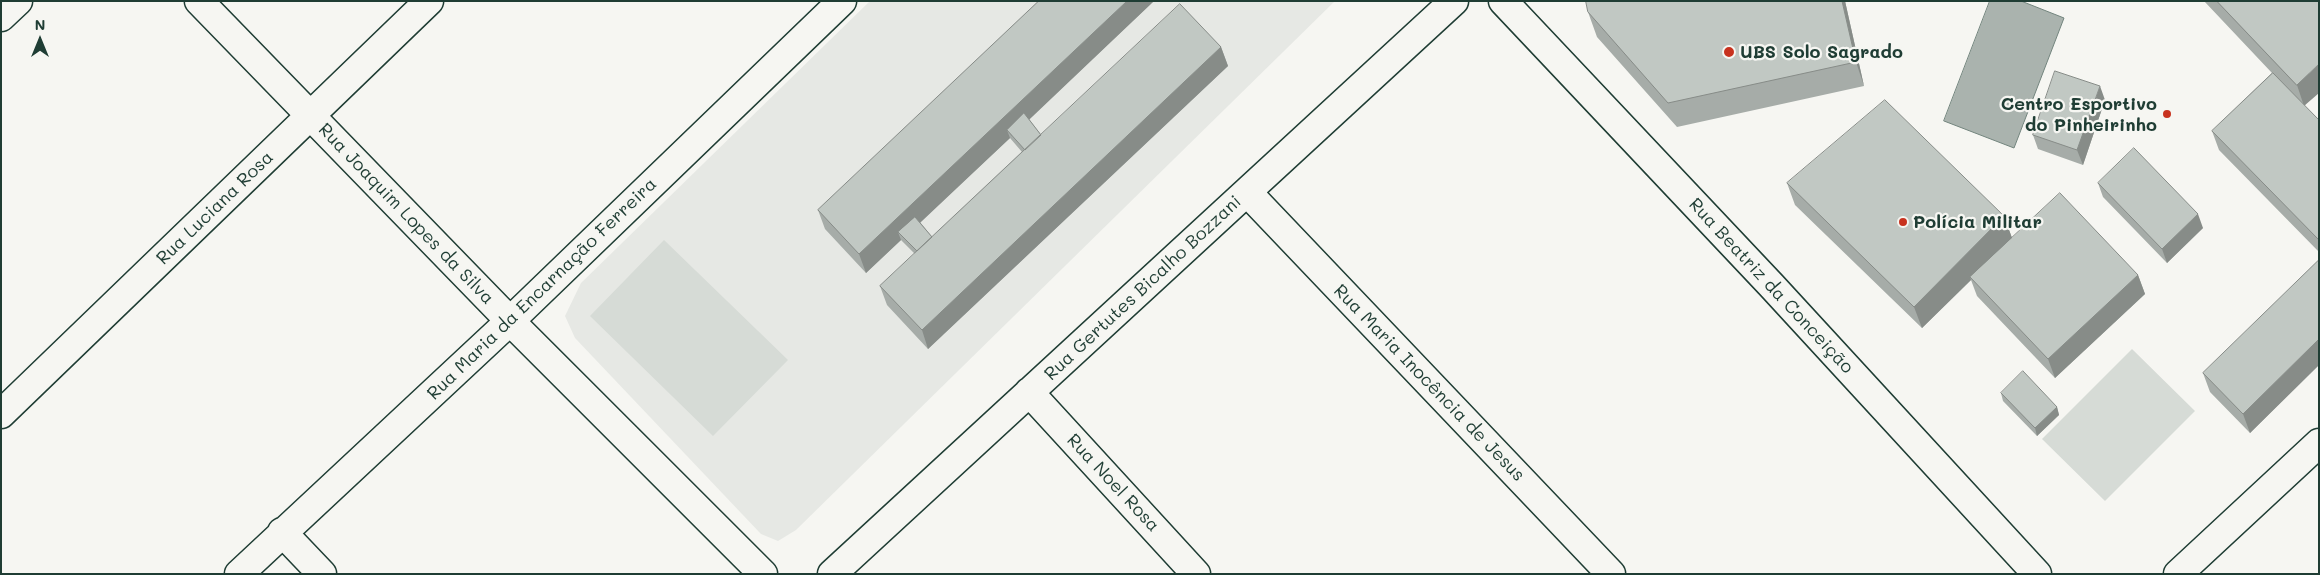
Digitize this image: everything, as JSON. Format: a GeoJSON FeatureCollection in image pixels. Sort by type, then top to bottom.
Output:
{"type":"FeatureCollection","features":[{"type":"Feature","properties":{"kind":"street"},"geometry":{"type":"LineString","coordinates":[[1,17],[18,1]]}},
{"type":"Feature","properties":{"kind":"street","name":"Rua Joaquim Lopes da Silva"},"geometry":{"type":"LineString","coordinates":[[199,1],[510,321],[762,574]]}},
{"type":"Feature","properties":{"kind":"street","name":"Rua Luciana Rosa"},"geometry":{"type":"LineString","coordinates":[[1,414],[429,1]]}},
{"type":"Feature","properties":{"kind":"street","name":"Rua Maria da Encarnação Ferreira"},"geometry":{"type":"LineString","coordinates":[[239,574],[510,321],[842,1]]}},
{"type":"Feature","properties":{"kind":"street","name":"Rua Gertutes Bicalho Bozzani"},"geometry":{"type":"LineString","coordinates":[[832,574],[1454,1]]}},
{"type":"Feature","properties":{"kind":"street","name":"Rua Beatriz da Conceição"},"geometry":{"type":"LineString","coordinates":[[1503,1],[1772,286],[2037,574]]}},
{"type":"Feature","properties":{"kind":"street","name":"Rua Maria Inocência de Jesus"},"geometry":{"type":"LineString","coordinates":[[1247,192],[1612,574]]}},
{"type":"Feature","properties":{"kind":"street","name":"Rua Noel Rosa"},"geometry":{"type":"LineString","coordinates":[[1029,392],[1196,574]]}},
{"type":"Feature","properties":{"kind":"street"},"geometry":{"type":"LineString","coordinates":[[2178,574],[2319,443]]}},
{"type":"Feature","properties":{"kind":"street"},"geometry":{"type":"LineString","coordinates":[[282,532],[322,574]]}},
{"type":"Feature","properties":{"kind":"shaded area"},"geometry":{"type":"Polygon","coordinates":[[[870,1],[1335,1],[796,530],[778,541],[761,534],[575,338],[565,316],[581,283],[870,1]]]}},
{"type":"Feature","properties":{"kind":"shaded area"},"geometry":{"type":"Polygon","coordinates":[[[1990,1],[2021,1],[2064,18],[2014,148],[1944,121],[1990,1]]]}},
{"type":"Feature","properties":{"kind":"shaded area"},"geometry":{"type":"Polygon","coordinates":[[[664,240],[788,360],[713,436],[590,316],[664,240]]]}},
{"type":"Feature","properties":{"kind":"shaded area"},"geometry":{"type":"Polygon","coordinates":[[[2132,349],[2195,411],[2105,501],[2042,439],[2132,349]]]}},
{"type":"Feature","properties":{"kind":"building"},"geometry":{"type":"Polygon","coordinates":[[[1039,1],[1127,1],[859,254],[818,210],[1039,1]]]}},
{"type":"Feature","properties":{"kind":"building","name":"UBS Solo Sagrado"},"geometry":{"type":"Polygon","coordinates":[[[1586,1],[1842,1],[1856,62],[1668,103],[1588,12],[1586,1]]]}},
{"type":"Feature","properties":{"kind":"building"},"geometry":{"type":"Polygon","coordinates":[[[2217,1],[2319,1],[2319,64],[2297,85],[2217,1]]]}},
{"type":"Feature","properties":{"kind":"building"},"geometry":{"type":"Polygon","coordinates":[[[1180,4],[1221,47],[922,330],[880,286],[1180,4]]]}},
{"type":"Feature","properties":{"kind":"building"},"geometry":{"type":"Polygon","coordinates":[[[2055,71],[2100,86],[2077,150],[2033,135],[2055,71]]]}},
{"type":"Feature","properties":{"kind":"building"},"geometry":{"type":"Polygon","coordinates":[[[2273,73],[2319,120],[2319,240],[2212,131],[2273,73]]]}},
{"type":"Feature","properties":{"kind":"building","name":"Polícia Militar"},"geometry":{"type":"Polygon","coordinates":[[[1885,100],[2004,216],[1914,307],[1787,183],[1885,100]]]}},
{"type":"Feature","properties":{"kind":"building"},"geometry":{"type":"Polygon","coordinates":[[[1024,113],[1041,135],[1025,150],[1007,130],[1024,113]]]}},
{"type":"Feature","properties":{"kind":"building"},"geometry":{"type":"Polygon","coordinates":[[[2134,148],[2198,214],[2162,249],[2098,183],[2134,148]]]}},
{"type":"Feature","properties":{"kind":"building"},"geometry":{"type":"Polygon","coordinates":[[[2060,193],[2138,275],[2048,359],[1970,277],[2060,193]]]}},
{"type":"Feature","properties":{"kind":"building"},"geometry":{"type":"Polygon","coordinates":[[[915,217],[932,237],[917,251],[898,232],[915,217]]]}},
{"type":"Feature","properties":{"kind":"building"},"geometry":{"type":"Polygon","coordinates":[[[2319,260],[2319,339],[2243,414],[2203,373],[2319,260]]]}},
{"type":"Feature","properties":{"kind":"building"},"geometry":{"type":"Polygon","coordinates":[[[2023,371],[2057,407],[2035,428],[2001,393],[2023,371]]]}},
{"type":"Feature","properties":{"kind":"place","name":"UBS Solo Sagrado"},"geometry":{"type":"Point","coordinates":[1729,52]}},
{"type":"Feature","properties":{"kind":"place","name":"Centro Esportivo do Pinheirinho"},"geometry":{"type":"Point","coordinates":[2167,114]}},
{"type":"Feature","properties":{"kind":"place","name":"Polícia Militar"},"geometry":{"type":"Point","coordinates":[1903,222]}}]}
